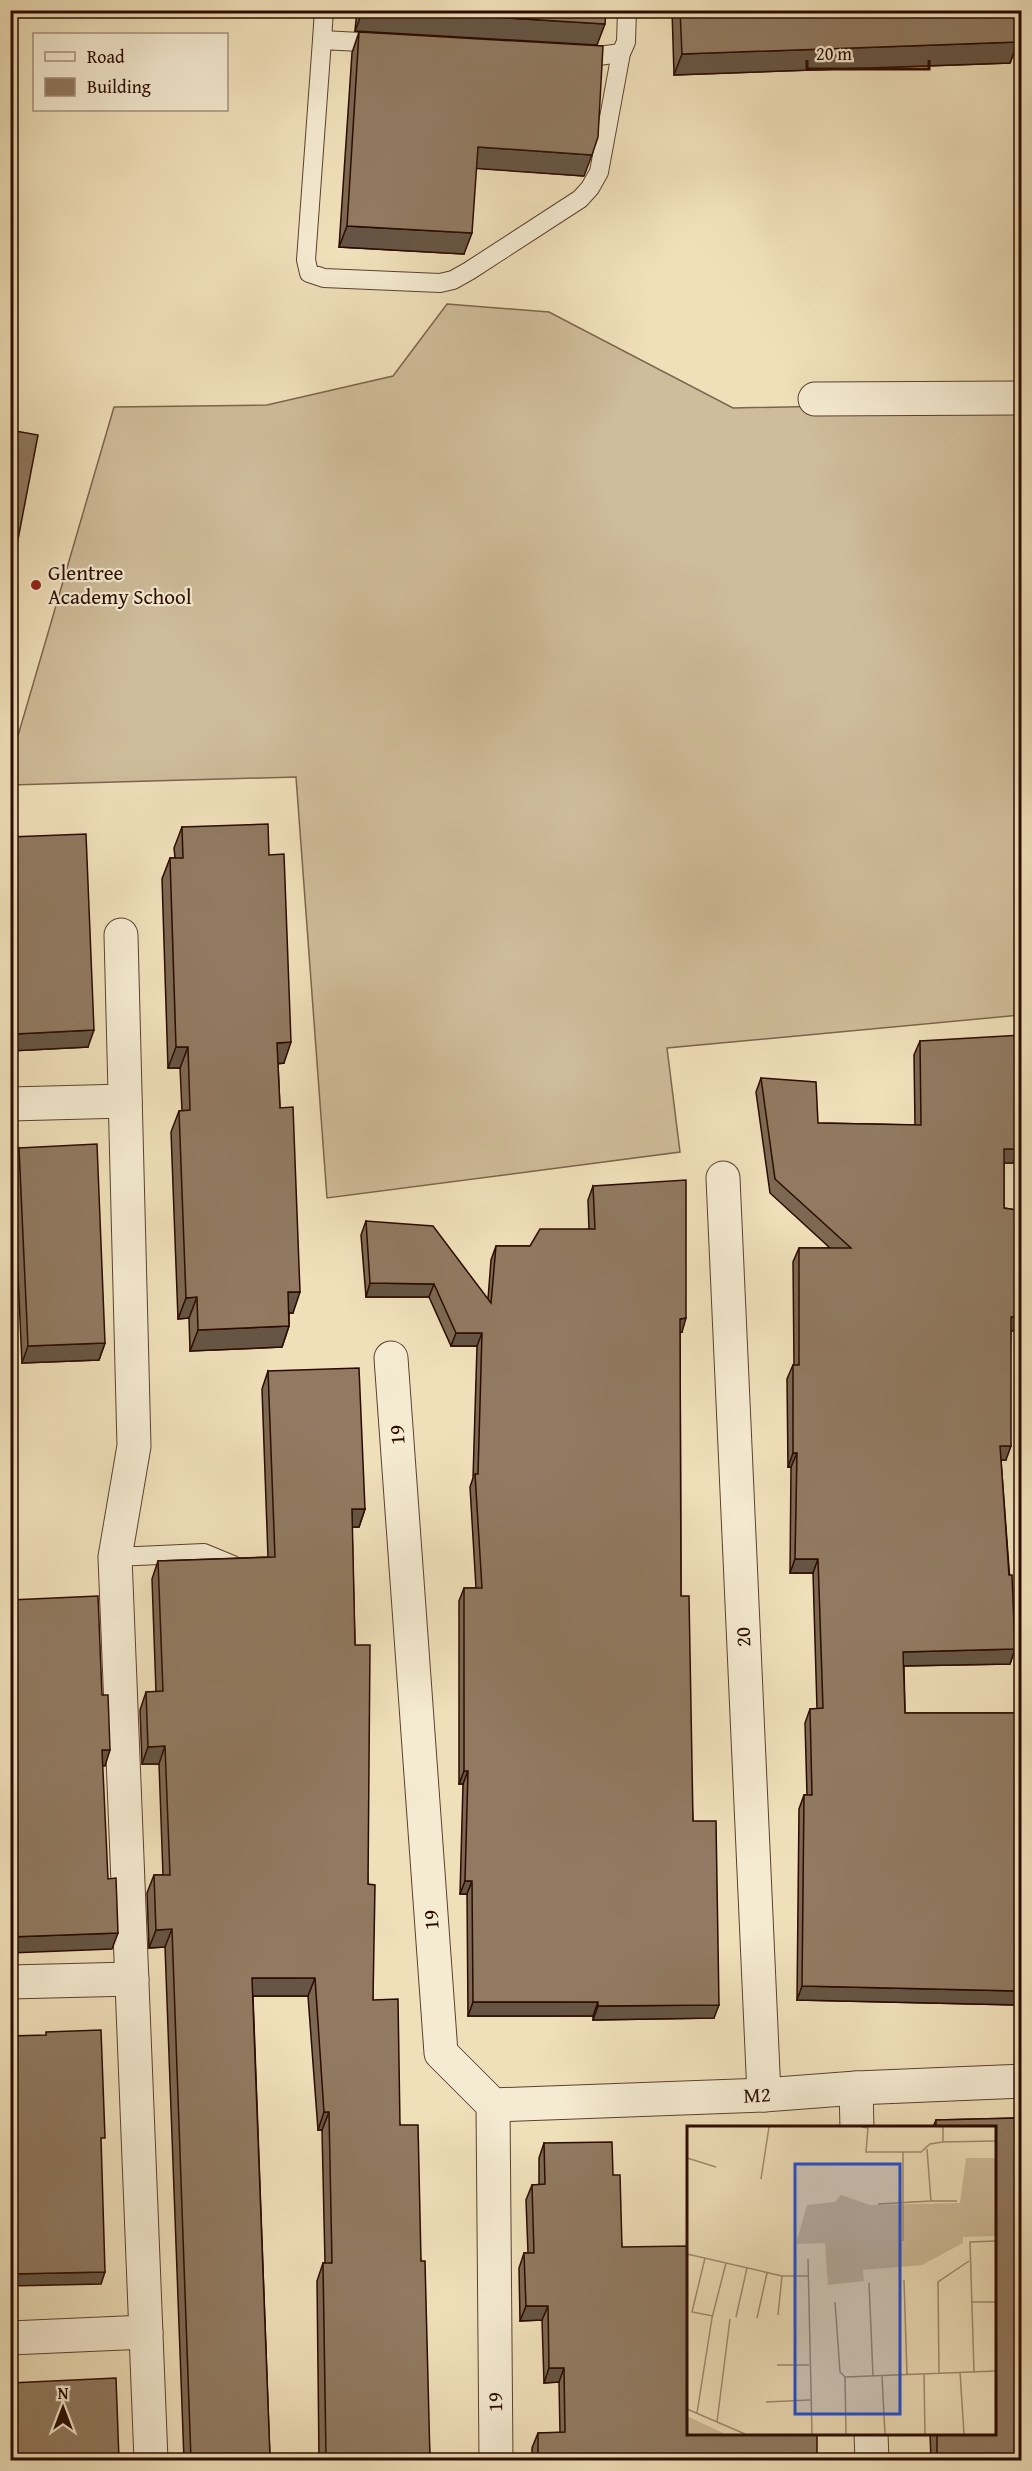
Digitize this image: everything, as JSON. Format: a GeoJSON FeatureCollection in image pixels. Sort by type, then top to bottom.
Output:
{"type":"FeatureCollection","features":[{"type":"Feature","properties":{"kind":"street"},"geometry":{"type":"LineString","coordinates":[[815,399],[1022,398]]}},
{"type":"Feature","properties":{"kind":"street"},"geometry":{"type":"LineString","coordinates":[[121,935],[134,1446],[115,1557],[151,2460]]}},
{"type":"Feature","properties":{"kind":"street"},"geometry":{"type":"LineString","coordinates":[[10,1104],[125,1101]]}},
{"type":"Feature","properties":{"kind":"street","name":"20"},"geometry":{"type":"LineString","coordinates":[[723,1178],[764,2095]]}},
{"type":"Feature","properties":{"kind":"street","name":"19"},"geometry":{"type":"LineString","coordinates":[[391,1358],[441,2053],[492,2104],[496,2460]]}},
{"type":"Feature","properties":{"kind":"street"},"geometry":{"type":"LineString","coordinates":[[10,1982],[132,1979]]}},
{"type":"Feature","properties":{"kind":"street","name":"M2"},"geometry":{"type":"LineString","coordinates":[[492,2104],[764,2095],[856,2088],[1022,2081]]}},
{"type":"Feature","properties":{"kind":"street"},"geometry":{"type":"LineString","coordinates":[[856,2088],[857,2126]]}},
{"type":"Feature","properties":{"kind":"street"},"geometry":{"type":"LineString","coordinates":[[10,2338],[146,2332]]}},
{"type":"Feature","properties":{"kind":"street"},"geometry":{"type":"LineString","coordinates":[[871,2435],[872,2460]]}},
{"type":"Feature","properties":{"kind":"lane"},"geometry":{"type":"LineString","coordinates":[[324,10],[306,248],[309,273],[324,278],[428,283],[453,280],[469,271],[580,199],[590,188],[599,172],[621,53],[626,42],[627,10]]}},
{"type":"Feature","properties":{"kind":"lane"},"geometry":{"type":"LineString","coordinates":[[322,40],[391,44]]}},
{"type":"Feature","properties":{"kind":"lane"},"geometry":{"type":"LineString","coordinates":[[564,54],[598,56],[621,53]]}},
{"type":"Feature","properties":{"kind":"lane"},"geometry":{"type":"LineString","coordinates":[[115,1557],[204,1553],[233,1565]]}},
{"type":"Feature","properties":{"kind":"shaded area"},"geometry":{"type":"Polygon","coordinates":[[[447,304],[549,312],[733,408],[1021,402],[1021,1015],[667,1048],[680,1152],[327,1198],[296,777],[11,785],[10,763],[114,407],[267,405],[393,376],[447,304]]]}},
{"type":"Feature","properties":{"kind":"building"},"geometry":{"type":"Polygon","coordinates":[[[380,10],[606,10],[605,24],[380,10]]]}},
{"type":"Feature","properties":{"kind":"building"},"geometry":{"type":"Polygon","coordinates":[[[680,10],[1017,10],[1018,42],[682,54],[680,10]]]}},
{"type":"Feature","properties":{"kind":"building"},"geometry":{"type":"Polygon","coordinates":[[[359,32],[603,46],[598,137],[592,155],[478,147],[472,233],[347,226],[359,32]]]}},
{"type":"Feature","properties":{"kind":"building"},"geometry":{"type":"Polygon","coordinates":[[[10,430],[38,435],[10,581],[10,430]]]}},
{"type":"Feature","properties":{"kind":"building"},"geometry":{"type":"Polygon","coordinates":[[[268,824],[269,855],[284,854],[291,1042],[277,1043],[280,1108],[293,1107],[300,1292],[288,1292],[289,1326],[198,1330],[197,1297],[186,1298],[179,1111],[190,1110],[188,1047],[176,1047],[170,858],[183,858],[182,827],[268,824]]]}},
{"type":"Feature","properties":{"kind":"building"},"geometry":{"type":"Polygon","coordinates":[[[86,834],[94,1030],[15,1034],[10,940],[10,837],[86,834]]]}},
{"type":"Feature","properties":{"kind":"building"},"geometry":{"type":"Polygon","coordinates":[[[1022,1035],[1018,1149],[1004,1149],[1004,1208],[1022,1211],[1022,1316],[1011,1317],[1011,1446],[1000,1446],[1009,1575],[1012,1575],[1015,1649],[903,1652],[905,1713],[1022,1713],[1022,1991],[802,1986],[804,1795],[812,1795],[810,1709],[823,1708],[818,1559],[795,1559],[797,1453],[793,1453],[793,1365],[799,1365],[799,1248],[851,1248],[775,1179],[761,1078],[816,1082],[818,1123],[921,1125],[920,1041],[1022,1035]]]}},
{"type":"Feature","properties":{"kind":"building"},"geometry":{"type":"Polygon","coordinates":[[[97,1144],[105,1343],[28,1346],[19,1148],[97,1144]]]}},
{"type":"Feature","properties":{"kind":"building"},"geometry":{"type":"Polygon","coordinates":[[[686,1180],[686,1318],[680,1319],[681,1596],[689,1596],[693,1821],[716,1821],[719,2005],[598,2006],[598,2002],[473,2002],[472,1881],[465,1881],[468,1771],[464,1771],[464,1588],[482,1588],[475,1474],[478,1474],[482,1333],[456,1333],[434,1284],[370,1283],[366,1221],[433,1226],[491,1303],[496,1246],[530,1246],[540,1229],[595,1229],[593,1186],[686,1180]]]}},
{"type":"Feature","properties":{"kind":"building"},"geometry":{"type":"Polygon","coordinates":[[[359,1368],[365,1509],[352,1509],[355,1645],[370,1645],[368,1884],[375,1885],[373,2000],[398,1999],[400,2125],[418,2125],[421,2261],[425,2261],[430,2460],[191,2460],[172,1929],[156,1930],[154,1875],[170,1875],[165,1746],[148,1747],[146,1692],[163,1691],[158,1561],[275,1557],[268,1371],[359,1368]],[[252,1978],[270,2458],[326,2456],[323,2263],[332,2263],[329,2112],[324,2112],[315,1978],[252,1978]]]}},
{"type":"Feature","properties":{"kind":"building"},"geometry":{"type":"Polygon","coordinates":[[[98,1596],[102,1695],[108,1695],[110,1750],[102,1750],[108,1879],[116,1878],[118,1933],[10,1937],[10,1600],[98,1596]]]}},
{"type":"Feature","properties":{"kind":"building"},"geometry":{"type":"Polygon","coordinates":[[[101,2030],[105,2138],[101,2138],[105,2272],[10,2274],[10,2036],[101,2030]]]}},
{"type":"Feature","properties":{"kind":"building"},"geometry":{"type":"Polygon","coordinates":[[[1022,2118],[1022,2460],[937,2460],[937,2435],[996,2435],[996,2126],[936,2126],[936,2120],[1022,2118]]]}},
{"type":"Feature","properties":{"kind":"building"},"geometry":{"type":"Polygon","coordinates":[[[612,2142],[613,2175],[620,2175],[622,2247],[687,2246],[687,2435],[817,2435],[817,2460],[538,2460],[538,2433],[565,2432],[564,2368],[549,2368],[548,2306],[526,2306],[524,2253],[534,2253],[532,2185],[545,2184],[544,2143],[612,2142]]]}},
{"type":"Feature","properties":{"kind":"building"},"geometry":{"type":"Polygon","coordinates":[[[116,2378],[119,2460],[10,2460],[10,2383],[116,2378]]]}},
{"type":"Feature","properties":{"kind":"place","name":"Glentree Academy School"},"geometry":{"type":"Point","coordinates":[36,585]}}]}
